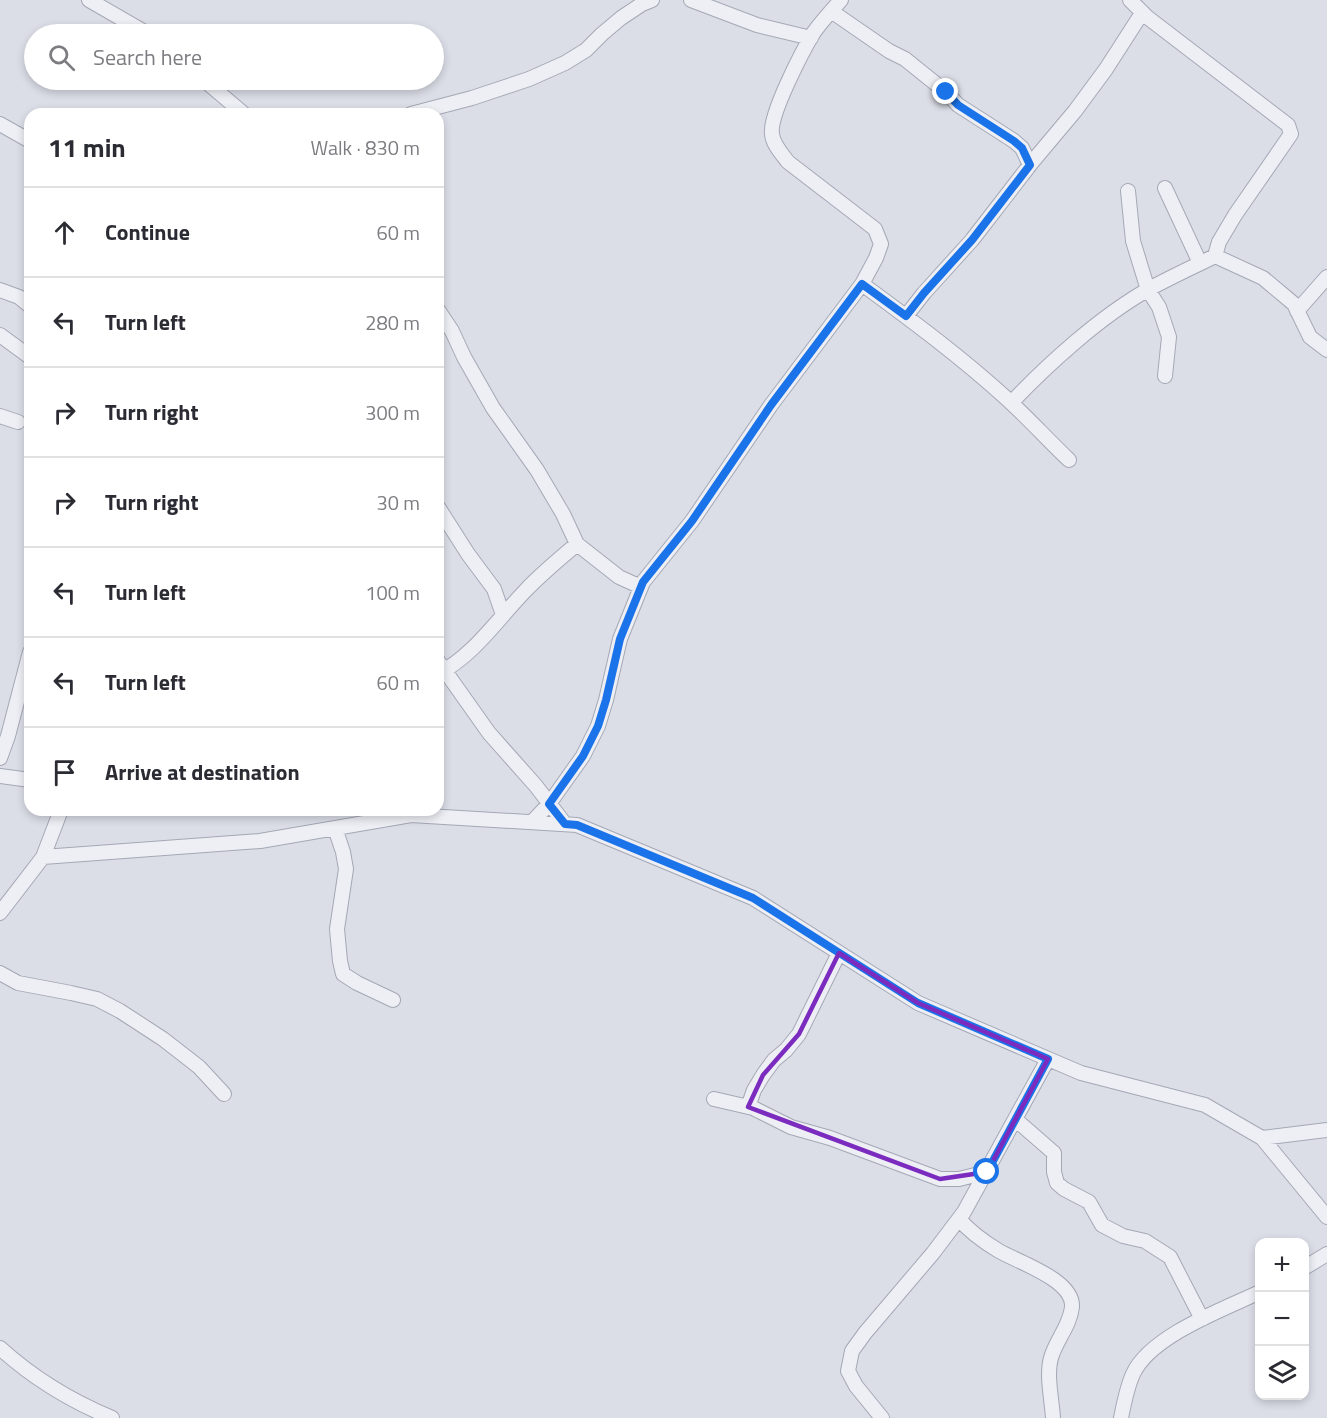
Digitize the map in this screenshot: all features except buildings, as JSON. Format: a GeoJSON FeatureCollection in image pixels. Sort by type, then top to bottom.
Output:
{"type":"FeatureCollection","features":[{"type":"Feature","properties":{"kind":"street"},"geometry":{"type":"LineString","coordinates":[[89,0],[131,24]]}},
{"type":"Feature","properties":{"kind":"street"},"geometry":{"type":"LineString","coordinates":[[434,108],[529,79],[565,63],[586,50],[621,18],[642,3],[652,0]]}},
{"type":"Feature","properties":{"kind":"street"},"geometry":{"type":"LineString","coordinates":[[691,0],[757,25],[811,38]]}},
{"type":"Feature","properties":{"kind":"street"},"geometry":{"type":"LineString","coordinates":[[532,822],[549,804],[583,756],[598,726],[620,639],[641,587],[692,521],[771,405],[862,284],[876,258],[881,244],[875,229],[788,162],[777,149],[771,133],[784,91],[811,38],[841,0]]}},
{"type":"Feature","properties":{"kind":"street"},"geometry":{"type":"LineString","coordinates":[[1011,403],[1032,381],[1104,320],[1148,290],[1215,256],[1235,215],[1291,134],[1288,125],[1282,120],[1142,13],[1130,0]]}},
{"type":"Feature","properties":{"kind":"street"},"geometry":{"type":"LineString","coordinates":[[831,11],[889,51],[906,59],[958,105],[1014,141],[1022,148],[1030,165]]}},
{"type":"Feature","properties":{"kind":"street"},"geometry":{"type":"LineString","coordinates":[[906,316],[972,240],[1075,111],[1106,69],[1142,13]]}},
{"type":"Feature","properties":{"kind":"street"},"geometry":{"type":"LineString","coordinates":[[216,90],[237,108]]}},
{"type":"Feature","properties":{"kind":"street"},"geometry":{"type":"LineString","coordinates":[[0,124],[24,138]]}},
{"type":"Feature","properties":{"kind":"street"},"geometry":{"type":"LineString","coordinates":[[1166,188],[1200,264]]}},
{"type":"Feature","properties":{"kind":"street"},"geometry":{"type":"LineString","coordinates":[[1128,192],[1132,240],[1148,290],[1160,307],[1169,337],[1165,376]]}},
{"type":"Feature","properties":{"kind":"street"},"geometry":{"type":"LineString","coordinates":[[1215,256],[1263,278],[1294,304],[1310,337],[1327,350]]}},
{"type":"Feature","properties":{"kind":"street"},"geometry":{"type":"LineString","coordinates":[[1297,311],[1327,277]]}},
{"type":"Feature","properties":{"kind":"street"},"geometry":{"type":"LineString","coordinates":[[862,284],[954,354],[1011,403],[1069,460]]}},
{"type":"Feature","properties":{"kind":"street"},"geometry":{"type":"LineString","coordinates":[[0,290],[24,301]]}},
{"type":"Feature","properties":{"kind":"street"},"geometry":{"type":"LineString","coordinates":[[444,319],[493,408],[537,470],[563,514],[577,544],[619,577],[641,587]]}},
{"type":"Feature","properties":{"kind":"street"},"geometry":{"type":"LineString","coordinates":[[0,335],[24,353]]}},
{"type":"Feature","properties":{"kind":"street"},"geometry":{"type":"LineString","coordinates":[[0,416],[18,422]]}},
{"type":"Feature","properties":{"kind":"street"},"geometry":{"type":"LineString","coordinates":[[444,516],[494,590],[503,615]]}},
{"type":"Feature","properties":{"kind":"street"},"geometry":{"type":"LineString","coordinates":[[444,668],[452,667],[473,649],[545,571],[577,544]]}},
{"type":"Feature","properties":{"kind":"street"},"geometry":{"type":"LineString","coordinates":[[444,673],[565,824]]}},
{"type":"Feature","properties":{"kind":"street"},"geometry":{"type":"LineString","coordinates":[[0,758],[24,675]]}},
{"type":"Feature","properties":{"kind":"street"},"geometry":{"type":"LineString","coordinates":[[0,776],[24,779]]}},
{"type":"Feature","properties":{"kind":"street"},"geometry":{"type":"LineString","coordinates":[[0,913],[43,857],[59,816]]}},
{"type":"Feature","properties":{"kind":"street"},"geometry":{"type":"LineString","coordinates":[[43,857],[260,841],[405,816]]}},
{"type":"Feature","properties":{"kind":"street"},"geometry":{"type":"LineString","coordinates":[[428,816],[577,825],[753,898],[918,1003],[1080,1073],[1205,1105],[1262,1138],[1327,1217]]}},
{"type":"Feature","properties":{"kind":"street"},"geometry":{"type":"LineString","coordinates":[[335,828],[346,869],[337,929],[343,974],[393,1000]]}},
{"type":"Feature","properties":{"kind":"street"},"geometry":{"type":"LineString","coordinates":[[748,1107],[763,1075],[774,1060],[799,1035],[840,953]]}},
{"type":"Feature","properties":{"kind":"street"},"geometry":{"type":"LineString","coordinates":[[0,973],[18,983],[97,999],[112,1007],[162,1039],[199,1067],[224,1094]]}},
{"type":"Feature","properties":{"kind":"street"},"geometry":{"type":"LineString","coordinates":[[882,1418],[856,1386],[848,1371],[852,1351],[959,1219],[1048,1059]]}},
{"type":"Feature","properties":{"kind":"street"},"geometry":{"type":"LineString","coordinates":[[714,1099],[748,1107],[791,1127],[830,1138],[940,1179],[959,1179],[987,1172]]}},
{"type":"Feature","properties":{"kind":"street"},"geometry":{"type":"LineString","coordinates":[[1015,1119],[1054,1153],[1054,1172],[1057,1183],[1089,1202],[1102,1225],[1123,1236],[1145,1241],[1170,1257],[1202,1319]]}},
{"type":"Feature","properties":{"kind":"street"},"geometry":{"type":"LineString","coordinates":[[1262,1138],[1327,1130]]}},
{"type":"Feature","properties":{"kind":"street"},"geometry":{"type":"LineString","coordinates":[[959,1219],[969,1231],[997,1250],[1050,1277],[1068,1293],[1072,1304],[1070,1317],[1051,1358],[1053,1418]]}},
{"type":"Feature","properties":{"kind":"street"},"geometry":{"type":"LineString","coordinates":[[1309,1265],[1327,1254]]}},
{"type":"Feature","properties":{"kind":"street"},"geometry":{"type":"LineString","coordinates":[[1121,1418],[1134,1372],[1145,1356],[1158,1345],[1202,1319],[1255,1294]]}},
{"type":"Feature","properties":{"kind":"street"},"geometry":{"type":"LineString","coordinates":[[0,1348],[37,1378],[76,1403],[112,1418]]}},
{"type":"Feature","properties":{"kind":"highlighted area"},"geometry":{"type":"Polygon","coordinates":[[[839,953],[918,1003],[1048,1059],[987,1172],[940,1179],[748,1107],[763,1075],[799,1034],[839,953]]]}},
{"type":"Feature","properties":{"kind":"route"},"geometry":{"type":"LineString","coordinates":[[946,92],[958,105],[1014,141],[1022,148],[1030,165],[972,240],[906,316],[862,284],[738,451],[692,521],[643,582],[620,639],[598,726],[583,756],[549,804],[565,824],[577,825],[753,898],[918,1003],[1048,1059],[987,1172]]}}]}
